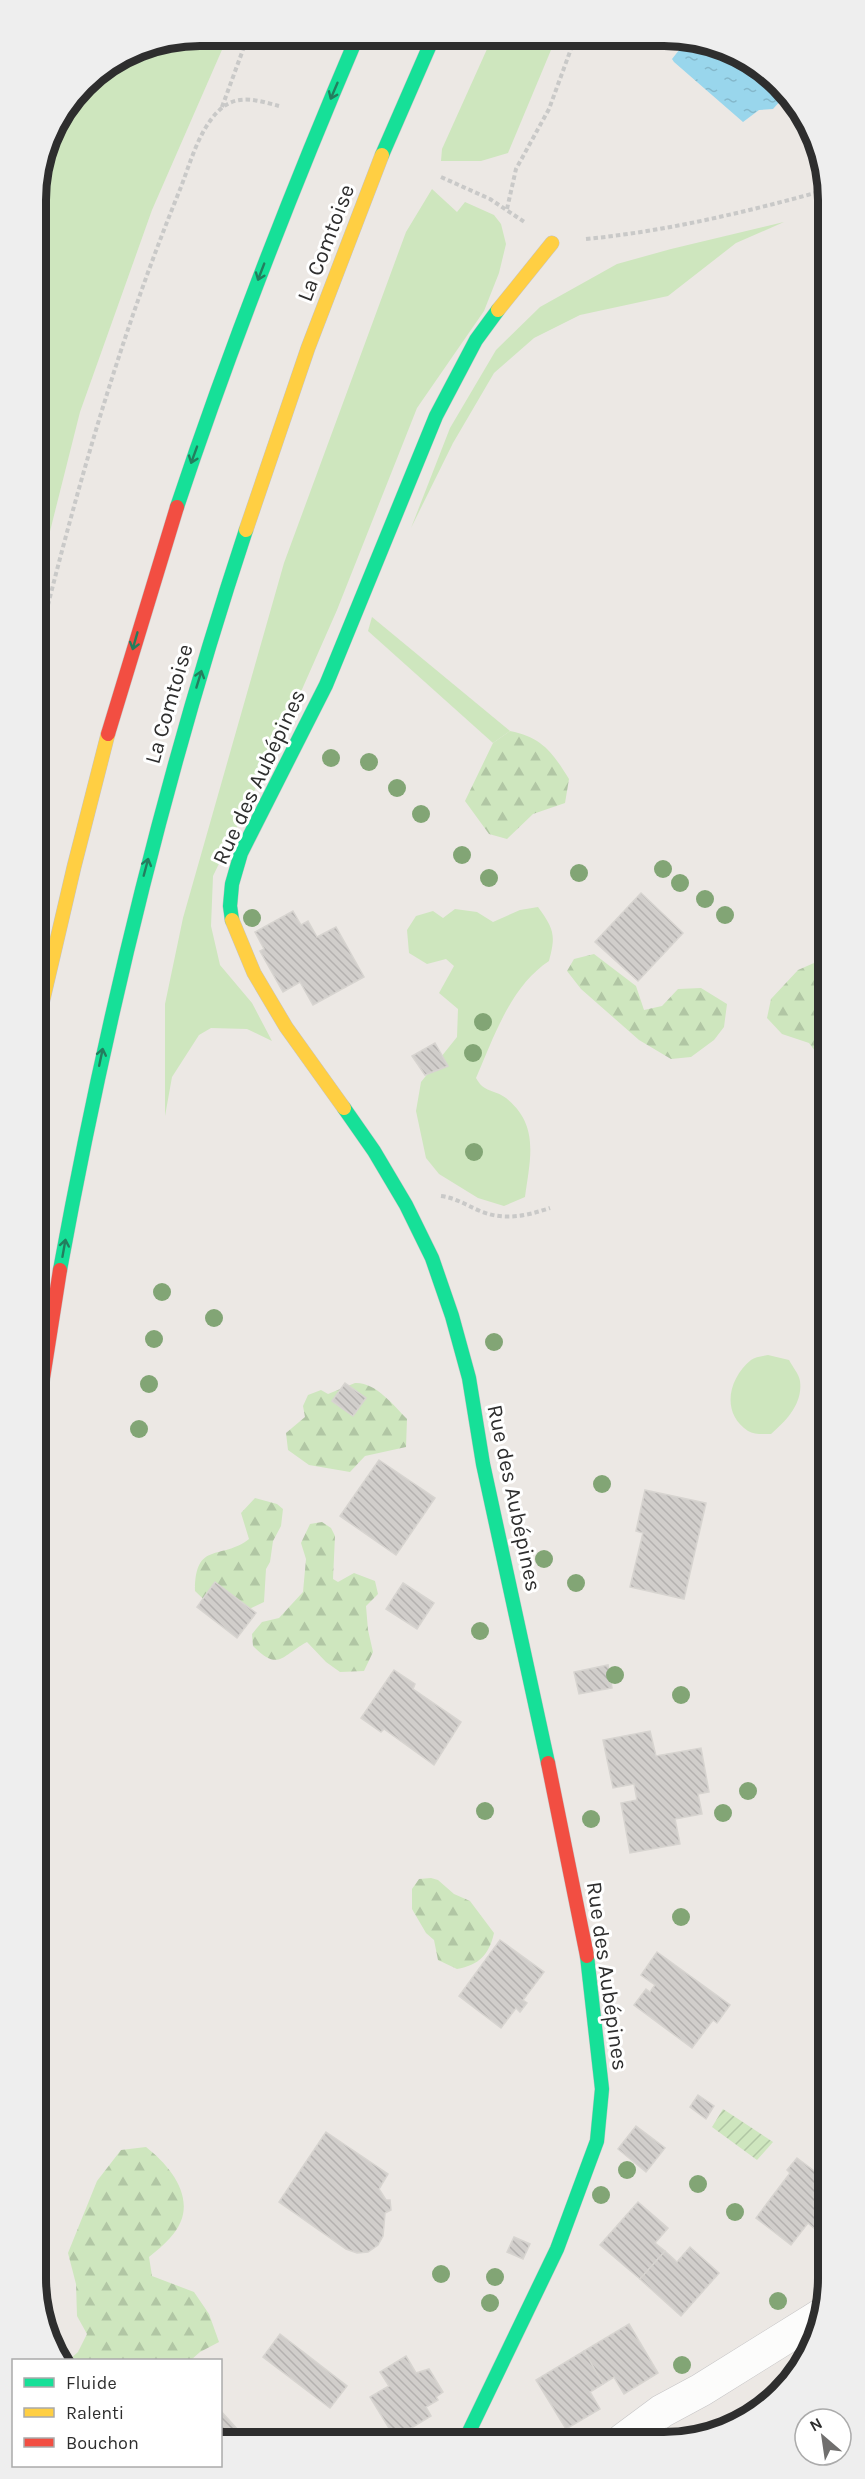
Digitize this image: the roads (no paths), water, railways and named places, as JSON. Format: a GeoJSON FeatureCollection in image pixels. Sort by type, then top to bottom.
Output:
{"type":"FeatureCollection","features":[{"type":"Feature","properties":{"kind":"main road","name":"La Comtoise"},"geometry":{"type":"LineString","coordinates":[[47,1346],[106,1032],[171,772],[231,569],[300,371],[371,183],[429,46]]}},
{"type":"Feature","properties":{"kind":"main road"},"geometry":{"type":"LineString","coordinates":[[47,983],[93,790],[143,614],[192,463],[298,174],[353,47]]}},
{"type":"Feature","properties":{"kind":"main road","name":"Rue des Aubépines"},"geometry":{"type":"LineString","coordinates":[[469,2432],[557,2249],[597,2141],[602,2089],[596,2019],[584,1932],[483,1464],[469,1378],[452,1316],[432,1258],[406,1205],[375,1151],[286,1027],[265,992],[241,949],[232,927],[230,906],[232,884],[242,853],[326,685],[436,416],[476,340],[526,273],[552,243]]}},
{"type":"Feature","properties":{"kind":"street"},"geometry":{"type":"LineString","coordinates":[[634,2432],[662,2411],[708,2386],[812,2321]]}},
{"type":"Feature","properties":{"kind":"water"},"geometry":{"type":"Polygon","coordinates":[[[681,48],[714,55],[732,62],[758,78],[781,100],[773,109],[759,110],[743,122],[672,59],[681,48]]]}}]}
